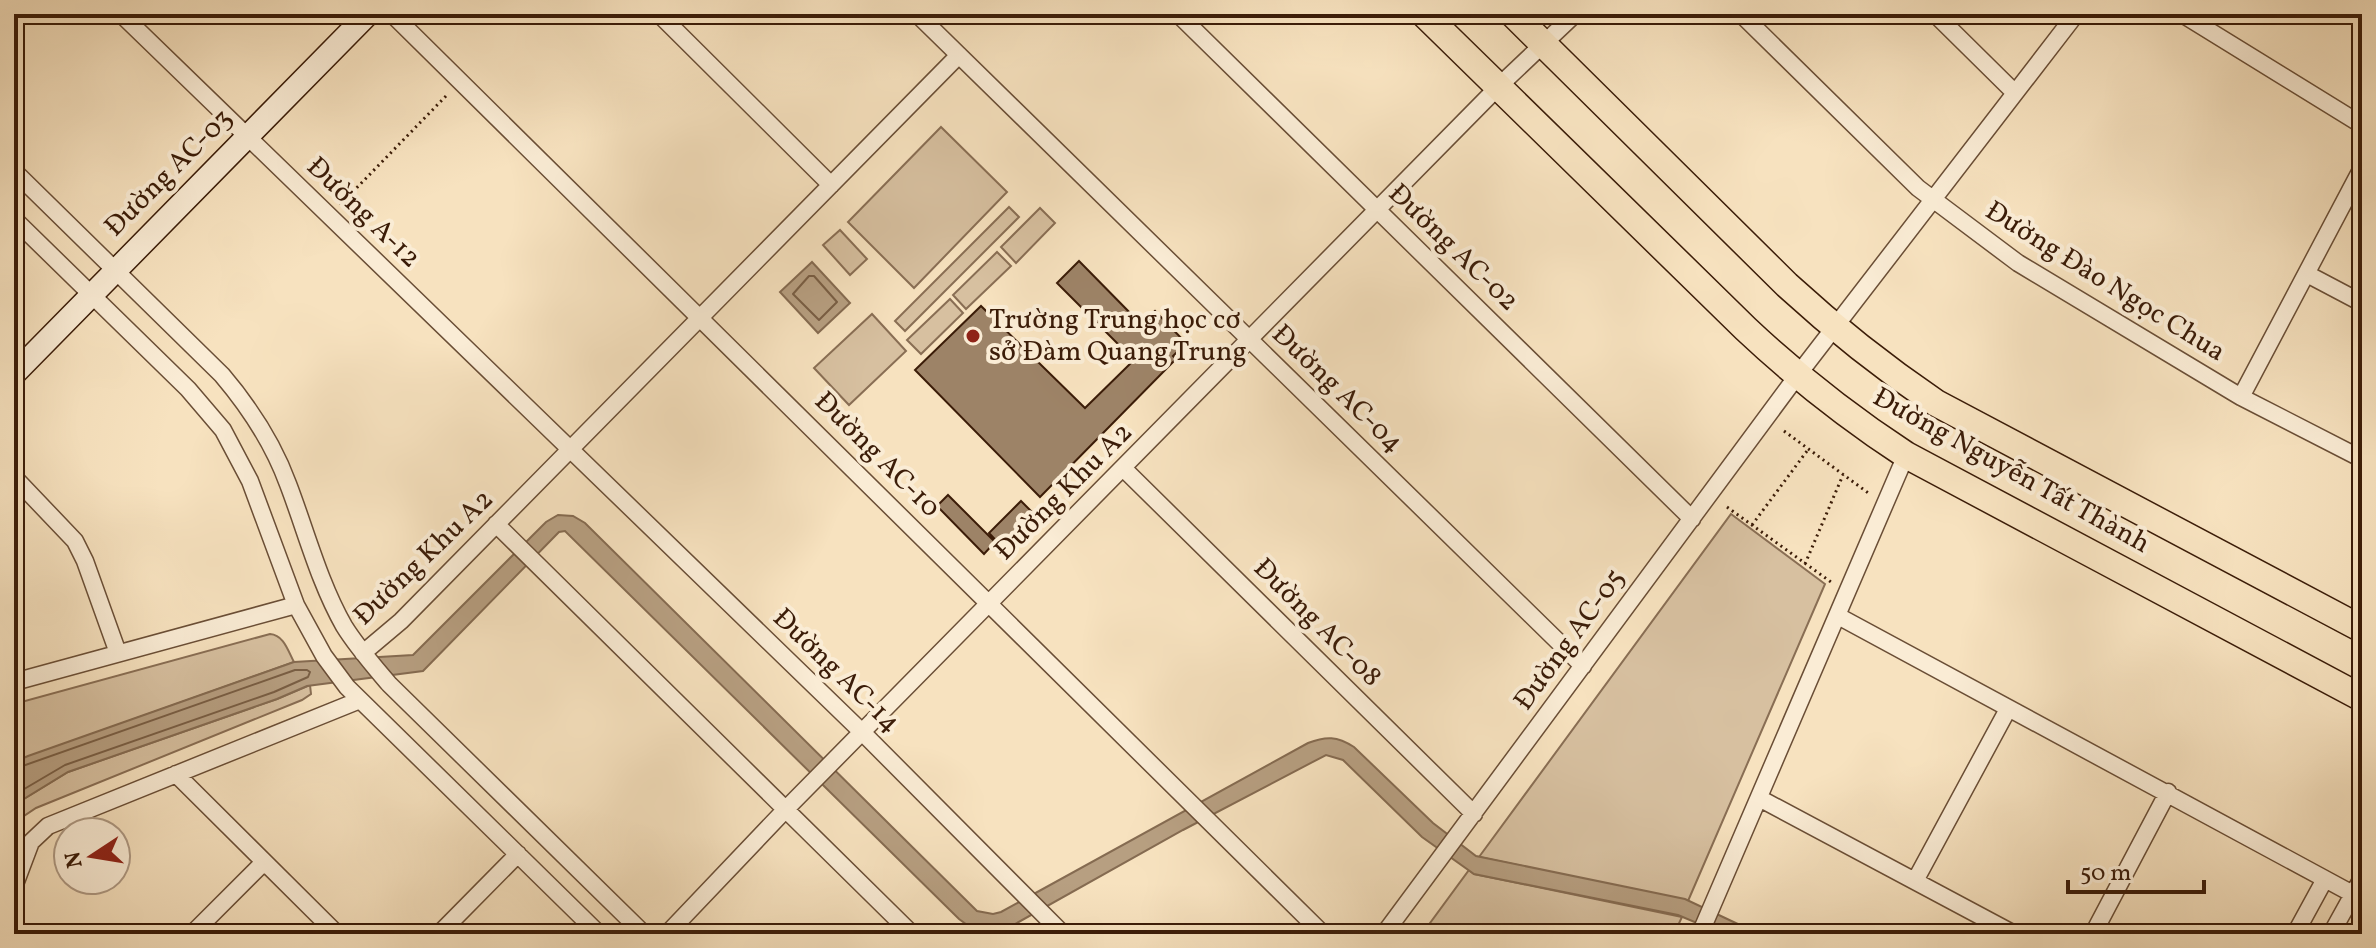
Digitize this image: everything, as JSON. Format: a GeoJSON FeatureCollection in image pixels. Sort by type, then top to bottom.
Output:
{"type":"FeatureCollection","features":[{"type":"Feature","properties":{"kind":"main road","name":"Đường Nguyễn Tất Thành"},"geometry":{"type":"LineString","coordinates":[[1424,14],[1797,376],[1849,418],[1906,455],[2362,698]]}},
{"type":"Feature","properties":{"kind":"main road","name":"Đường Nguyễn Tất Thành"},"geometry":{"type":"LineString","coordinates":[[1513,14],[1834,328],[1885,369],[1936,403],[2362,629]]}},
{"type":"Feature","properties":{"kind":"street","name":"Đường A-12"},"geometry":{"type":"LineString","coordinates":[[121,14],[570,449]]}},
{"type":"Feature","properties":{"kind":"street","name":"Đường AC-03"},"geometry":{"type":"LineString","coordinates":[[14,374],[368,14]]}},
{"type":"Feature","properties":{"kind":"street","name":"Đường AC-10"},"geometry":{"type":"LineString","coordinates":[[392,14],[1188,797],[1323,934]]}},
{"type":"Feature","properties":{"kind":"street"},"geometry":{"type":"LineString","coordinates":[[659,14],[831,185]]}},
{"type":"Feature","properties":{"kind":"street","name":"Đường AC-04"},"geometry":{"type":"LineString","coordinates":[[917,14],[1583,666]]}},
{"type":"Feature","properties":{"kind":"street","name":"Đường AC-02"},"geometry":{"type":"LineString","coordinates":[[1178,14],[1692,519]]}},
{"type":"Feature","properties":{"kind":"street","name":"Đường Khu A2"},"geometry":{"type":"LineString","coordinates":[[667,934],[786,809],[1499,86],[1575,14]]}},
{"type":"Feature","properties":{"kind":"street","name":"Đường Đào Ngọc Chua"},"geometry":{"type":"LineString","coordinates":[[1741,14],[1933,201],[2018,263],[2241,397],[2362,459]]}},
{"type":"Feature","properties":{"kind":"street"},"geometry":{"type":"LineString","coordinates":[[1935,14],[2014,92]]}},
{"type":"Feature","properties":{"kind":"street","name":"Đường AC-05"},"geometry":{"type":"LineString","coordinates":[[1384,934],[1797,376],[2076,14]]}},
{"type":"Feature","properties":{"kind":"street"},"geometry":{"type":"LineString","coordinates":[[2182,14],[2362,125]]}},
{"type":"Feature","properties":{"kind":"street","name":"Đường Khu A2"},"geometry":{"type":"LineString","coordinates":[[363,653],[401,621],[959,55]]}},
{"type":"Feature","properties":{"kind":"street"},"geometry":{"type":"LineString","coordinates":[[2241,397],[2362,168]]}},
{"type":"Feature","properties":{"kind":"street"},"geometry":{"type":"LineString","coordinates":[[14,171],[222,375],[257,421],[288,482],[329,595],[344,626],[363,653],[389,684],[644,934]]}},
{"type":"Feature","properties":{"kind":"street"},"geometry":{"type":"LineString","coordinates":[[14,219],[188,389],[223,430],[250,481],[296,605],[324,656],[347,687],[599,934]]}},
{"type":"Feature","properties":{"kind":"street"},"geometry":{"type":"LineString","coordinates":[[2307,274],[2362,303]]}},
{"type":"Feature","properties":{"kind":"street","name":"Đường AC-14"},"geometry":{"type":"LineString","coordinates":[[570,449],[863,733],[1063,934]]}},
{"type":"Feature","properties":{"kind":"street"},"geometry":{"type":"LineString","coordinates":[[1700,932],[1906,455]]}},
{"type":"Feature","properties":{"kind":"street","name":"Đường AC-08"},"geometry":{"type":"LineString","coordinates":[[1123,468],[1474,814]]}},
{"type":"Feature","properties":{"kind":"street"},"geometry":{"type":"LineString","coordinates":[[14,477],[75,541],[118,653]]}},
{"type":"Feature","properties":{"kind":"street"},"geometry":{"type":"LineString","coordinates":[[496,524],[912,934]]}},
{"type":"Feature","properties":{"kind":"street"},"geometry":{"type":"LineString","coordinates":[[14,682],[296,605]]}},
{"type":"Feature","properties":{"kind":"street"},"geometry":{"type":"LineString","coordinates":[[1838,616],[2358,897]]}},
{"type":"Feature","properties":{"kind":"street"},"geometry":{"type":"LineString","coordinates":[[14,887],[31,842],[42,829],[360,700]]}},
{"type":"Feature","properties":{"kind":"street"},"geometry":{"type":"LineString","coordinates":[[1915,881],[2008,709]]}},
{"type":"Feature","properties":{"kind":"street"},"geometry":{"type":"LineString","coordinates":[[176,774],[337,934]]}},
{"type":"Feature","properties":{"kind":"street"},"geometry":{"type":"LineString","coordinates":[[2093,934],[2168,792]]}},
{"type":"Feature","properties":{"kind":"street"},"geometry":{"type":"LineString","coordinates":[[1759,798],[2014,934]]}},
{"type":"Feature","properties":{"kind":"street"},"geometry":{"type":"LineString","coordinates":[[439,934],[518,854]]}},
{"type":"Feature","properties":{"kind":"street"},"geometry":{"type":"LineString","coordinates":[[192,934],[264,862]]}},
{"type":"Feature","properties":{"kind":"street"},"geometry":{"type":"LineString","coordinates":[[2331,934],[2358,897],[2362,878]]}},
{"type":"Feature","properties":{"kind":"street"},"geometry":{"type":"LineString","coordinates":[[2295,934],[2325,879]]}},
{"type":"Feature","properties":{"kind":"path"},"geometry":{"type":"LineString","coordinates":[[340,205],[446,96]]}},
{"type":"Feature","properties":{"kind":"path"},"geometry":{"type":"LineString","coordinates":[[1784,431],[1871,495]]}},
{"type":"Feature","properties":{"kind":"path"},"geometry":{"type":"LineString","coordinates":[[1752,525],[1808,449]]}},
{"type":"Feature","properties":{"kind":"path"},"geometry":{"type":"LineString","coordinates":[[1805,564],[1843,475]]}},
{"type":"Feature","properties":{"kind":"path"},"geometry":{"type":"LineString","coordinates":[[1727,507],[1833,584]]}},
{"type":"Feature","properties":{"kind":"shaded area"},"geometry":{"type":"Polygon","coordinates":[[[941,127],[1007,192],[914,288],[848,222],[941,127]]]}},
{"type":"Feature","properties":{"kind":"shaded area"},"geometry":{"type":"Polygon","coordinates":[[[1009,207],[1019,217],[905,331],[895,321],[1009,207]]]}},
{"type":"Feature","properties":{"kind":"shaded area"},"geometry":{"type":"Polygon","coordinates":[[[1040,208],[1055,223],[1016,263],[1001,247],[1040,208]]]}},
{"type":"Feature","properties":{"kind":"shaded area"},"geometry":{"type":"Polygon","coordinates":[[[840,230],[867,259],[850,275],[823,245],[840,230]]]}},
{"type":"Feature","properties":{"kind":"shaded area"},"geometry":{"type":"Polygon","coordinates":[[[997,252],[1011,266],[966,309],[953,295],[997,252]]]}},
{"type":"Feature","properties":{"kind":"shaded area"},"geometry":{"type":"Polygon","coordinates":[[[950,299],[963,313],[921,354],[907,340],[950,299]]]}},
{"type":"Feature","properties":{"kind":"shaded area"},"geometry":{"type":"Polygon","coordinates":[[[872,314],[906,351],[849,405],[814,368],[872,314]]]}},
{"type":"Feature","properties":{"kind":"shaded area"},"geometry":{"type":"Polygon","coordinates":[[[1731,514],[1825,584],[1688,901],[1479,857],[1731,514]]]}},
{"type":"Feature","properties":{"kind":"shaded area"},"geometry":{"type":"Polygon","coordinates":[[[270,634],[282,640],[294,662],[14,762],[14,704],[270,634]]]}},
{"type":"Feature","properties":{"kind":"shaded area"},"geometry":{"type":"Polygon","coordinates":[[[310,685],[311,694],[302,700],[36,808],[14,827],[14,805],[68,772],[310,685]]]}},
{"type":"Feature","properties":{"kind":"shaded area"},"geometry":{"type":"Polygon","coordinates":[[[1469,870],[1474,874],[1682,917],[1674,934],[1422,934],[1469,870]]]}},
{"type":"Feature","properties":{"kind":"water"},"geometry":{"type":"Polygon","coordinates":[[[812,262],[850,303],[818,333],[780,292],[812,262]]]}},
{"type":"Feature","properties":{"kind":"water"},"geometry":{"type":"Polygon","coordinates":[[[558,515],[573,516],[585,523],[977,911],[1001,912],[1308,743],[1331,738],[1354,747],[1433,823],[1476,856],[1685,899],[1759,934],[1723,934],[1678,915],[1474,874],[1422,837],[1343,760],[1326,755],[1183,830],[1008,928],[988,931],[971,927],[959,919],[565,531],[559,532],[423,671],[307,686],[68,772],[14,805],[14,762],[28,756],[294,662],[413,655],[546,522],[558,515]]]}},
{"type":"Feature","properties":{"kind":"building"},"geometry":{"type":"Polygon","coordinates":[[[1079,261],[1141,324],[1155,311],[1186,343],[1173,356],[1176,359],[1040,497],[915,370],[981,306],[1085,408],[1134,360],[1057,283],[1079,261]]]}},
{"type":"Feature","properties":{"kind":"building"},"geometry":{"type":"Polygon","coordinates":[[[948,495],[995,542],[984,554],[937,506],[948,495]]]}},
{"type":"Feature","properties":{"kind":"building"},"geometry":{"type":"Polygon","coordinates":[[[1021,501],[1039,519],[1006,551],[989,533],[1021,501]]]}},
{"type":"Feature","properties":{"kind":"place","name":"Trường Trung học cơ sở Đàm Quang Trung"},"geometry":{"type":"Point","coordinates":[973,336]}}]}
